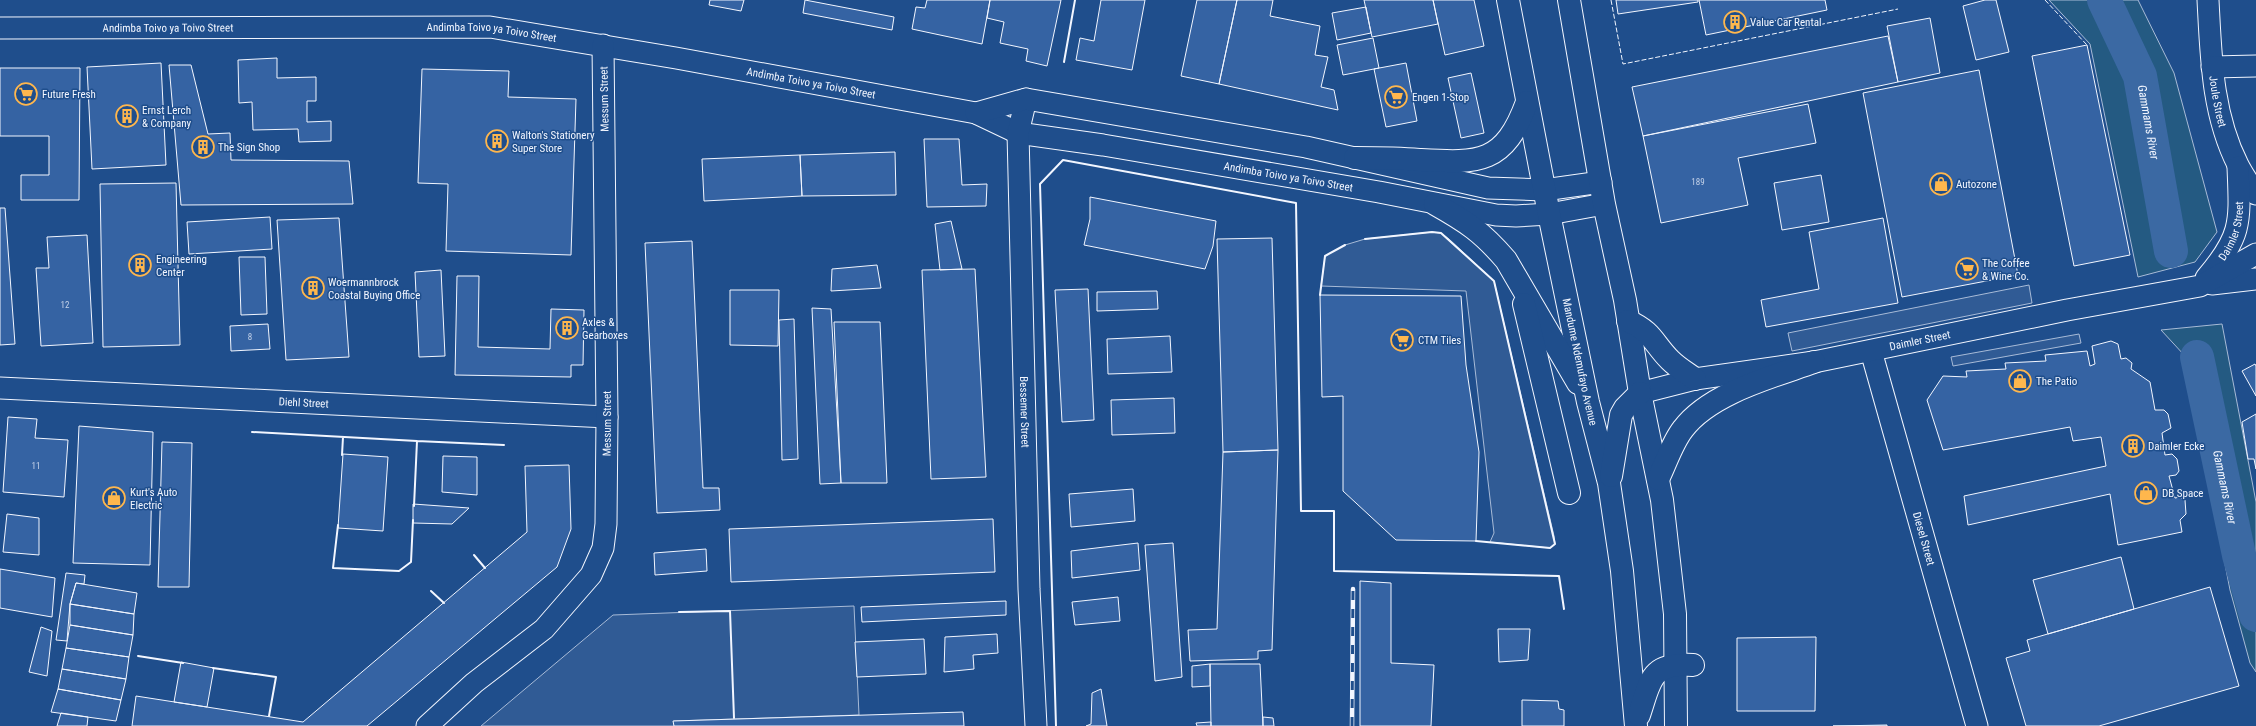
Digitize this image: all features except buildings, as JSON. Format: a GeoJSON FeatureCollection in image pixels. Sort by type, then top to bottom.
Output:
{"type":"FeatureCollection","features":[{"type":"Feature","properties":{"kind":"main road","name":"Mandume Ndemufayo Avenue"},"geometry":{"type":"LineString","coordinates":[[1508,0],[1544,190],[1588,402],[1609,483],[1622,570],[1636,724]]}},
{"type":"Feature","properties":{"kind":"main road"},"geometry":{"type":"LineString","coordinates":[[1569,0],[1604,204],[1658,479],[1668,544],[1675,614],[1685,665],[1676,726]]}},
{"type":"Feature","properties":{"kind":"main road"},"geometry":{"type":"LineString","coordinates":[[1355,158],[1400,158],[1459,162],[1480,159],[1496,151],[1510,137],[1520,121],[1527,102]]}},
{"type":"Feature","properties":{"kind":"main road"},"geometry":{"type":"LineString","coordinates":[[1435,204],[1470,223],[1491,242],[1506,260],[1588,402]]}},
{"type":"Feature","properties":{"kind":"main road"},"geometry":{"type":"LineString","coordinates":[[1519,281],[1569,493]]}},
{"type":"Feature","properties":{"kind":"main road"},"geometry":{"type":"LineString","coordinates":[[1628,322],[1641,327],[1649,333],[1670,360],[1695,379]]}},
{"type":"Feature","properties":{"kind":"main road"},"geometry":{"type":"LineString","coordinates":[[1658,479],[1682,430],[1705,408],[1741,389],[1814,362]]}},
{"type":"Feature","properties":{"kind":"main road"},"geometry":{"type":"LineString","coordinates":[[1609,483],[1621,415],[1625,408],[1640,393]]}},
{"type":"Feature","properties":{"kind":"main road"},"geometry":{"type":"LineString","coordinates":[[1636,724],[1653,675],[1663,667],[1685,665]]}},
{"type":"Feature","properties":{"kind":"street","name":"Joule Street"},"geometry":{"type":"LineString","coordinates":[[2208,0],[2215,96],[2223,129],[2238,166],[2256,194]]}},
{"type":"Feature","properties":{"kind":"street","name":"Andimba Toivo ya Toivo Street"},"geometry":{"type":"LineString","coordinates":[[0,28],[490,27],[603,45],[976,113],[1018,133],[1103,145],[1379,192],[1496,215],[1516,216],[1549,214],[1604,204]]}},
{"type":"Feature","properties":{"kind":"street","name":"Messum Street"},"geometry":{"type":"LineString","coordinates":[[427,726],[474,683],[544,629],[591,575],[603,548],[606,524],[607,417],[603,45]]}},
{"type":"Feature","properties":{"kind":"street"},"geometry":{"type":"LineString","coordinates":[[2212,67],[2256,66]]}},
{"type":"Feature","properties":{"kind":"street","name":"Andimba Toivo ya Toivo Street"},"geometry":{"type":"LineString","coordinates":[[976,113],[1026,99],[1306,147],[1488,188],[1544,190],[1601,182]]}},
{"type":"Feature","properties":{"kind":"street","name":"Bessemer Street"},"geometry":{"type":"LineString","coordinates":[[1026,99],[1018,133],[1029,589],[1036,726]]}},
{"type":"Feature","properties":{"kind":"street","name":"Daimler Street"},"geometry":{"type":"LineString","coordinates":[[2200,286],[2227,252],[2235,233],[2240,215],[2238,166]]}},
{"type":"Feature","properties":{"kind":"street","name":"Daimler Street"},"geometry":{"type":"LineString","coordinates":[[2200,286],[2256,254]]}},
{"type":"Feature","properties":{"kind":"street","name":"Daimler Street"},"geometry":{"type":"LineString","coordinates":[[1640,393],[1695,379],[1814,362],[2067,310],[2200,286],[2256,279]]}},
{"type":"Feature","properties":{"kind":"street","name":"Diesel Street"},"geometry":{"type":"LineString","coordinates":[[1871,351],[1977,726]]}},
{"type":"Feature","properties":{"kind":"street","name":"Diehl Street"},"geometry":{"type":"LineString","coordinates":[[0,388],[607,417]]}},
{"type":"Feature","properties":{"kind":"shaded area"},"geometry":{"type":"Polygon","coordinates":[[[2049,0],[2138,0],[2174,73],[2217,232],[2195,262],[2138,277],[2090,44],[2049,0]]]}},
{"type":"Feature","properties":{"kind":"shaded area"},"geometry":{"type":"Polygon","coordinates":[[[1432,232],[1441,233],[1449,239],[1494,281],[1554,536],[1555,544],[1550,548],[1490,542],[1494,533],[1466,291],[1321,286],[1325,256],[1345,245],[1365,239],[1432,232]]]}},
{"type":"Feature","properties":{"kind":"shaded area"},"geometry":{"type":"Polygon","coordinates":[[[2029,285],[2032,303],[1792,351],[1788,333],[2029,285]]]}},
{"type":"Feature","properties":{"kind":"shaded area"},"geometry":{"type":"Polygon","coordinates":[[[2222,324],[2256,502],[2256,672],[2250,663],[2230,590],[2185,356],[2161,330],[2222,324]]]}},
{"type":"Feature","properties":{"kind":"shaded area"},"geometry":{"type":"Polygon","coordinates":[[[2079,334],[2081,343],[1953,366],[1951,357],[2079,334]]]}},
{"type":"Feature","properties":{"kind":"shaded area"},"geometry":{"type":"Polygon","coordinates":[[[854,606],[859,715],[674,721],[674,726],[481,726],[613,615],[854,606]]]}},
{"type":"Feature","properties":{"kind":"waterway","name":"Gammams River"},"geometry":{"type":"LineString","coordinates":[[2104,0],[2140,76],[2171,251]]}},
{"type":"Feature","properties":{"kind":"waterway","name":"Gammams River"},"geometry":{"type":"LineString","coordinates":[[2197,357],[2239,555],[2256,615]]}},
{"type":"Feature","properties":{"kind":"railway"},"geometry":{"type":"LineString","coordinates":[[1352,726],[1353,589]]}},
{"type":"Feature","properties":{"kind":"fence"},"geometry":{"type":"LineString","coordinates":[[1611,0],[1623,64],[1898,9]]}},
{"type":"Feature","properties":{"kind":"fence"},"geometry":{"type":"LineString","coordinates":[[2045,0],[2087,45]]}},
{"type":"Feature","properties":{"kind":"wall"},"geometry":{"type":"LineString","coordinates":[[1064,62],[1075,0]]}},
{"type":"Feature","properties":{"kind":"wall"},"geometry":{"type":"LineString","coordinates":[[1056,726],[1040,184],[1063,160],[1296,203],[1301,511],[1334,511],[1334,571],[1559,576],[1564,609]]}},
{"type":"Feature","properties":{"kind":"wall"},"geometry":{"type":"LineString","coordinates":[[1365,239],[1432,232],[1441,233],[1494,281],[1555,544],[1550,548],[1476,541]]}},
{"type":"Feature","properties":{"kind":"wall"},"geometry":{"type":"LineString","coordinates":[[1320,295],[1325,256],[1345,245]]}},
{"type":"Feature","properties":{"kind":"wall"},"geometry":{"type":"LineString","coordinates":[[252,432],[417,441],[414,506]]}},
{"type":"Feature","properties":{"kind":"wall"},"geometry":{"type":"LineString","coordinates":[[342,455],[343,437]]}},
{"type":"Feature","properties":{"kind":"wall"},"geometry":{"type":"LineString","coordinates":[[417,441],[504,445]]}},
{"type":"Feature","properties":{"kind":"wall"},"geometry":{"type":"LineString","coordinates":[[338,525],[333,568],[399,571],[411,562],[413,520]]}},
{"type":"Feature","properties":{"kind":"wall"},"geometry":{"type":"LineString","coordinates":[[474,555],[485,568]]}},
{"type":"Feature","properties":{"kind":"wall"},"geometry":{"type":"LineString","coordinates":[[431,591],[444,603]]}},
{"type":"Feature","properties":{"kind":"wall"},"geometry":{"type":"LineString","coordinates":[[679,612],[730,611],[734,718]]}},
{"type":"Feature","properties":{"kind":"wall"},"geometry":{"type":"LineString","coordinates":[[138,656],[183,663]]}},
{"type":"Feature","properties":{"kind":"wall"},"geometry":{"type":"LineString","coordinates":[[213,668],[276,677],[269,716]]}},
{"type":"Feature","properties":{"kind":"place","name":"Value Car Rental"},"geometry":{"type":"Point","coordinates":[1735,22]}},
{"type":"Feature","properties":{"kind":"place","name":"Future Fresh"},"geometry":{"type":"Point","coordinates":[26,94]}},
{"type":"Feature","properties":{"kind":"place","name":"Engen 1-Stop"},"geometry":{"type":"Point","coordinates":[1396,97]}},
{"type":"Feature","properties":{"kind":"place","name":"Ernst Lerch & Company"},"geometry":{"type":"Point","coordinates":[127,116]}},
{"type":"Feature","properties":{"kind":"place","name":"Walton's Stationery Super Store"},"geometry":{"type":"Point","coordinates":[497,141]}},
{"type":"Feature","properties":{"kind":"place","name":"The Sign Shop"},"geometry":{"type":"Point","coordinates":[203,147]}},
{"type":"Feature","properties":{"kind":"place","name":"Autozone"},"geometry":{"type":"Point","coordinates":[1941,184]}},
{"type":"Feature","properties":{"kind":"place","name":"Engineering Center"},"geometry":{"type":"Point","coordinates":[140,265]}},
{"type":"Feature","properties":{"kind":"place","name":"The Coffee & Wine Co."},"geometry":{"type":"Point","coordinates":[1967,269]}},
{"type":"Feature","properties":{"kind":"place","name":"Woermannbrock Coastal Buying Office"},"geometry":{"type":"Point","coordinates":[313,288]}},
{"type":"Feature","properties":{"kind":"place","name":"Axles & Gearboxes"},"geometry":{"type":"Point","coordinates":[567,328]}},
{"type":"Feature","properties":{"kind":"place","name":"CTM Tiles"},"geometry":{"type":"Point","coordinates":[1402,340]}},
{"type":"Feature","properties":{"kind":"place","name":"The Patio"},"geometry":{"type":"Point","coordinates":[2020,381]}},
{"type":"Feature","properties":{"kind":"place","name":"Daimler Ecke"},"geometry":{"type":"Point","coordinates":[2133,446]}},
{"type":"Feature","properties":{"kind":"place","name":"DB Space"},"geometry":{"type":"Point","coordinates":[2146,493]}},
{"type":"Feature","properties":{"kind":"place","name":"Kurt's Auto Electric"},"geometry":{"type":"Point","coordinates":[114,498]}}]}
